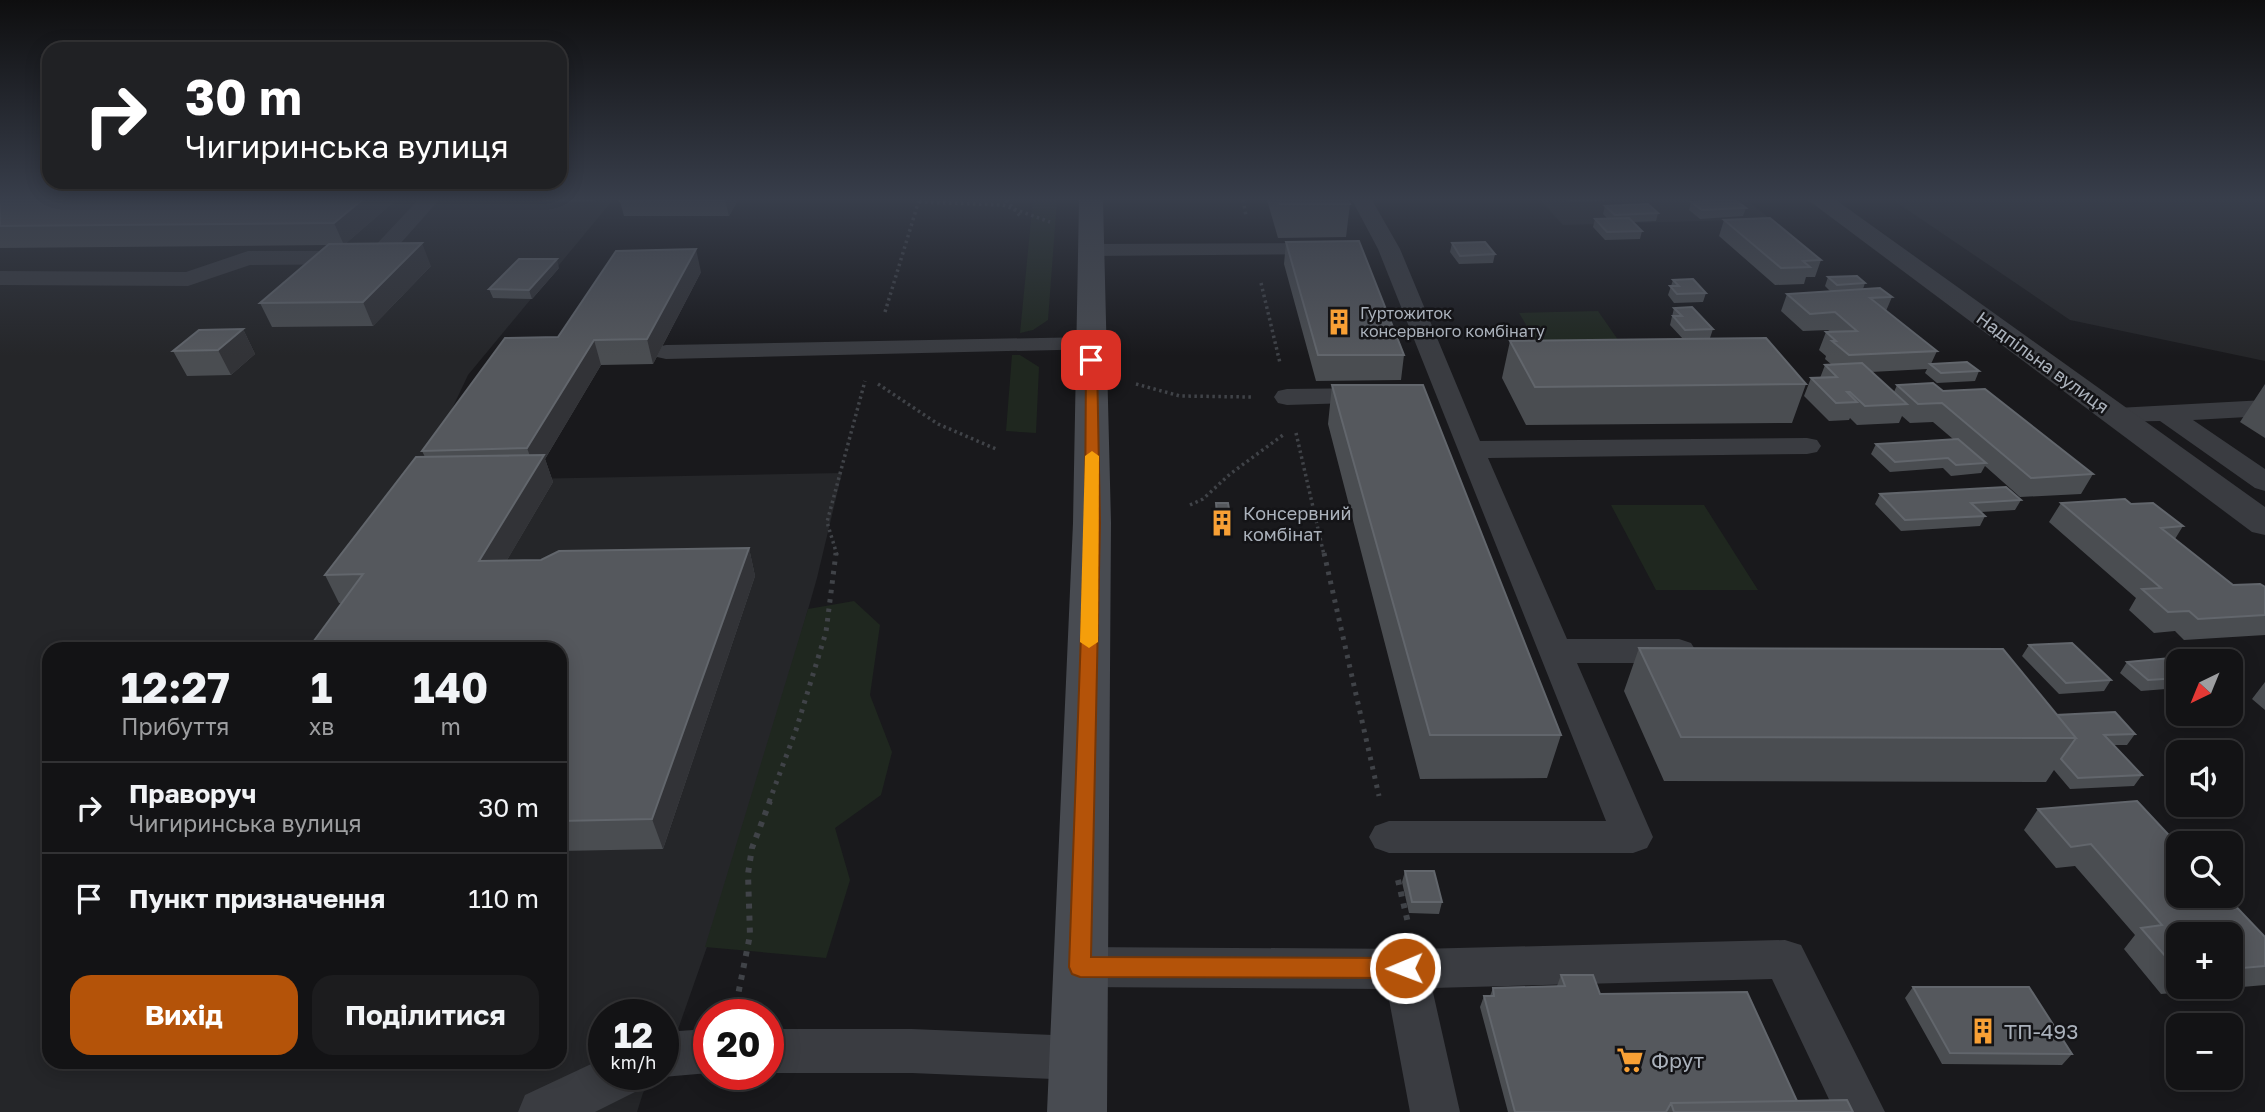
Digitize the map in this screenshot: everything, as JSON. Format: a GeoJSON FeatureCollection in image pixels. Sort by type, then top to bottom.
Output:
{"type":"FeatureCollection","features":[{"type":"Feature","properties":{"kind":"main road"},"geometry":{"type":"LineString","coordinates":[[1077,1112],[1093,523],[1091,252]]}},
{"type":"Feature","properties":{"kind":"street","name":"Надпільна вулиця"},"geometry":{"type":"LineString","coordinates":[[1891,252],[2265,524]]}},
{"type":"Feature","properties":{"kind":"lane"},"geometry":{"type":"LineString","coordinates":[[0,278],[188,279],[248,258],[376,257],[381,252]]}},
{"type":"Feature","properties":{"kind":"lane"},"geometry":{"type":"LineString","coordinates":[[1367,252],[1433,395],[1469,450],[1633,837],[1389,838]]}},
{"type":"Feature","properties":{"kind":"lane"},"geometry":{"type":"LineString","coordinates":[[666,352],[1090,344]]}},
{"type":"Feature","properties":{"kind":"lane"},"geometry":{"type":"LineString","coordinates":[[1287,397],[1393,396]]}},
{"type":"Feature","properties":{"kind":"lane"},"geometry":{"type":"LineString","coordinates":[[2117,416],[2265,408]]}},
{"type":"Feature","properties":{"kind":"lane"},"geometry":{"type":"LineString","coordinates":[[2166,413],[2265,482]]}},
{"type":"Feature","properties":{"kind":"lane"},"geometry":{"type":"LineString","coordinates":[[1469,450],[1807,446]]}},
{"type":"Feature","properties":{"kind":"lane"},"geometry":{"type":"LineString","coordinates":[[1555,651],[1707,651]]}},
{"type":"Feature","properties":{"kind":"lane"},"geometry":{"type":"LineString","coordinates":[[1080,967],[1412,969],[1785,959],[1860,1112]]}},
{"type":"Feature","properties":{"kind":"lane"},"geometry":{"type":"LineString","coordinates":[[1412,969],[1435,1112]]}},
{"type":"Feature","properties":{"kind":"lane"},"geometry":{"type":"LineString","coordinates":[[784,1051],[912,1051],[1078,1058]]}},
{"type":"Feature","properties":{"kind":"lane"},"geometry":{"type":"LineString","coordinates":[[543,1112],[589,1090]]}},
{"type":"Feature","properties":{"kind":"path"},"geometry":{"type":"LineString","coordinates":[[737,999],[750,935],[748,874],[752,848],[796,730],[825,632],[838,559],[827,522],[904,252]]}},
{"type":"Feature","properties":{"kind":"path"},"geometry":{"type":"LineString","coordinates":[[1255,252],[1389,838],[1412,969]]}},
{"type":"Feature","properties":{"kind":"path"},"geometry":{"type":"LineString","coordinates":[[866,380],[880,385],[938,424],[996,449]]}},
{"type":"Feature","properties":{"kind":"path"},"geometry":{"type":"LineString","coordinates":[[1180,396],[1287,397]]}},
{"type":"Feature","properties":{"kind":"path"},"geometry":{"type":"LineString","coordinates":[[1190,505],[1203,499],[1230,474],[1294,425]]}},
{"type":"Feature","properties":{"kind":"shaded area"},"geometry":{"type":"Polygon","coordinates":[[[0,252],[570,252],[468,375],[418,481],[842,473],[817,578],[733,873],[679,1026],[679,999],[588,999],[588,1090],[645,1090],[637,1112],[0,1112],[0,252]]]}},
{"type":"Feature","properties":{"kind":"shaded area"},"geometry":{"type":"Polygon","coordinates":[[[1028,252],[1053,252],[1048,320],[1033,330],[1020,333],[1028,252]]]}},
{"type":"Feature","properties":{"kind":"shaded area"},"geometry":{"type":"Polygon","coordinates":[[[1970,252],[2265,252],[2265,361],[2070,320],[1970,252]]]}},
{"type":"Feature","properties":{"kind":"shaded area"},"geometry":{"type":"Polygon","coordinates":[[[1598,311],[1623,347],[1540,348],[1519,313],[1598,311]]]}},
{"type":"Feature","properties":{"kind":"shaded area"},"geometry":{"type":"Polygon","coordinates":[[[1012,355],[1020,355],[1039,367],[1036,433],[1006,431],[1012,355]]]}},
{"type":"Feature","properties":{"kind":"shaded area"},"geometry":{"type":"Polygon","coordinates":[[[1611,505],[1704,505],[1758,590],[1656,590],[1611,505]]]}},
{"type":"Feature","properties":{"kind":"shaded area"},"geometry":{"type":"Polygon","coordinates":[[[854,601],[880,625],[870,695],[892,752],[881,795],[835,828],[850,880],[826,958],[705,947],[808,609],[854,601]]]}},
{"type":"Feature","properties":{"kind":"building"},"geometry":{"type":"Polygon","coordinates":[[[320,252],[413,252],[363,302],[260,303],[320,252]]]}},
{"type":"Feature","properties":{"kind":"building"},"geometry":{"type":"Polygon","coordinates":[[[615,252],[694,252],[647,339],[594,340],[527,448],[422,451],[505,338],[558,337],[615,252]]]}},
{"type":"Feature","properties":{"kind":"building","name":"Гуртожиток консервного комбінату"},"geometry":{"type":"Polygon","coordinates":[[[1289,252],[1363,252],[1404,355],[1318,355],[1289,252]]]}},
{"type":"Feature","properties":{"kind":"building"},"geometry":{"type":"Polygon","coordinates":[[[1457,252],[1495,254],[1460,256],[1457,252]]]}},
{"type":"Feature","properties":{"kind":"building"},"geometry":{"type":"Polygon","coordinates":[[[1762,252],[1811,252],[1821,260],[1803,261],[1810,267],[1781,268],[1762,252]]]}},
{"type":"Feature","properties":{"kind":"building"},"geometry":{"type":"Polygon","coordinates":[[[519,259],[557,259],[529,290],[489,289],[519,259]]]}},
{"type":"Feature","properties":{"kind":"building"},"geometry":{"type":"Polygon","coordinates":[[[1857,276],[1865,283],[1837,285],[1828,277],[1857,276]]]}},
{"type":"Feature","properties":{"kind":"building"},"geometry":{"type":"Polygon","coordinates":[[[1693,279],[1706,293],[1677,294],[1670,286],[1679,286],[1673,280],[1693,279]]]}},
{"type":"Feature","properties":{"kind":"building"},"geometry":{"type":"Polygon","coordinates":[[[1880,288],[1892,297],[1870,298],[1937,351],[1849,355],[1832,341],[1836,341],[1826,332],[1857,331],[1835,312],[1810,314],[1787,294],[1880,288]]]}},
{"type":"Feature","properties":{"kind":"building"},"geometry":{"type":"Polygon","coordinates":[[[1692,307],[1713,329],[1685,330],[1673,316],[1682,316],[1674,308],[1692,307]]]}},
{"type":"Feature","properties":{"kind":"building"},"geometry":{"type":"Polygon","coordinates":[[[243,329],[218,350],[173,351],[199,330],[243,329]]]}},
{"type":"Feature","properties":{"kind":"building"},"geometry":{"type":"Polygon","coordinates":[[[1766,338],[1806,384],[1535,387],[1510,341],[1766,338]]]}},
{"type":"Feature","properties":{"kind":"building"},"geometry":{"type":"Polygon","coordinates":[[[1967,362],[1979,371],[1941,373],[1930,364],[1967,362]]]}},
{"type":"Feature","properties":{"kind":"building"},"geometry":{"type":"Polygon","coordinates":[[[1862,363],[1907,404],[1865,406],[1850,392],[1847,392],[1857,402],[1836,403],[1811,378],[1837,377],[1825,365],[1862,363]]]}},
{"type":"Feature","properties":{"kind":"building"},"geometry":{"type":"Polygon","coordinates":[[[1933,383],[1943,391],[1985,389],[2093,474],[2031,478],[1942,403],[1918,404],[1897,385],[1933,383]]]}},
{"type":"Feature","properties":{"kind":"building"},"geometry":{"type":"Polygon","coordinates":[[[1332,385],[1423,385],[1561,735],[1430,735],[1332,385]]]}},
{"type":"Feature","properties":{"kind":"building"},"geometry":{"type":"Polygon","coordinates":[[[1958,439],[1986,463],[1956,465],[1948,458],[1895,462],[1876,444],[1958,439]]]}},
{"type":"Feature","properties":{"kind":"building"},"geometry":{"type":"Polygon","coordinates":[[[544,455],[479,561],[541,560],[559,551],[749,548],[652,819],[567,821],[567,642],[313,642],[363,574],[325,575],[416,457],[544,455]]]}},
{"type":"Feature","properties":{"kind":"building"},"geometry":{"type":"Polygon","coordinates":[[[2006,487],[2021,500],[1971,503],[1985,516],[1905,520],[1880,494],[2006,487]]]}},
{"type":"Feature","properties":{"kind":"building"},"geometry":{"type":"Polygon","coordinates":[[[2125,499],[2131,504],[2153,503],[2183,526],[2161,528],[2233,585],[2260,584],[2265,587],[2265,615],[2198,619],[2189,611],[2168,612],[2142,589],[2161,588],[2061,503],[2125,499]]]}},
{"type":"Feature","properties":{"kind":"building"},"geometry":{"type":"Polygon","coordinates":[[[1216,503],[1228,503],[1231,521],[1218,522],[1216,503]]]}},
{"type":"Feature","properties":{"kind":"building"},"geometry":{"type":"Polygon","coordinates":[[[2072,643],[2111,680],[2066,683],[2029,645],[2072,643]]]}},
{"type":"Feature","properties":{"kind":"building"},"geometry":{"type":"Polygon","coordinates":[[[1639,648],[2003,649],[2076,738],[1681,737],[1639,648]]]}},
{"type":"Feature","properties":{"kind":"building"},"geometry":{"type":"Polygon","coordinates":[[[2166,658],[2166,679],[2148,680],[2127,662],[2166,658]]]}},
{"type":"Feature","properties":{"kind":"building"},"geometry":{"type":"Polygon","coordinates":[[[2115,712],[2135,734],[2104,735],[2142,775],[2078,778],[2061,759],[2076,738],[2057,715],[2115,712]]]}},
{"type":"Feature","properties":{"kind":"building"},"geometry":{"type":"Polygon","coordinates":[[[2137,801],[2166,832],[2166,908],[2237,908],[2265,937],[2265,966],[2243,968],[2243,922],[2166,922],[2166,957],[2141,928],[2162,925],[2091,844],[2071,847],[2038,809],[2137,801]]]}},
{"type":"Feature","properties":{"kind":"building"},"geometry":{"type":"Polygon","coordinates":[[[1405,871],[1434,871],[1442,902],[1412,902],[1405,871]]]}},
{"type":"Feature","properties":{"kind":"building","name":"Фрут"},"geometry":{"type":"Polygon","coordinates":[[[1561,975],[1593,975],[1600,994],[1747,992],[1797,1101],[1671,1103],[1666,1112],[1515,1112],[1484,996],[1494,996],[1493,988],[1565,986],[1561,975]]]}},
{"type":"Feature","properties":{"kind":"building","name":"ТП-493"},"geometry":{"type":"Polygon","coordinates":[[[1913,987],[2029,987],[2072,1054],[1950,1053],[1913,987]]]}},
{"type":"Feature","properties":{"kind":"building"},"geometry":{"type":"Polygon","coordinates":[[[1847,1100],[1853,1112],[1674,1112],[1671,1103],[1847,1100]]]}},
{"type":"Feature","properties":{"kind":"slow traffic"},"geometry":{"type":"LineString","coordinates":[[1089,642],[1092,456]]}},
{"type":"Feature","properties":{"kind":"place","name":"Гуртожиток консервного комбінату"},"geometry":{"type":"Point","coordinates":[1339,322]}},
{"type":"Feature","properties":{"kind":"place","name":"Консервний комбінат"},"geometry":{"type":"Point","coordinates":[1222,523]}},
{"type":"Feature","properties":{"kind":"place","name":"ТП-493"},"geometry":{"type":"Point","coordinates":[1983,1031]}},
{"type":"Feature","properties":{"kind":"place","name":"Фрут"},"geometry":{"type":"Point","coordinates":[1630,1060]}},
{"type":"Feature","properties":{"kind":"route"},"geometry":{"type":"LineString","coordinates":[[1091,360],[1093,523],[1080,967],[1405,968]]}}]}
